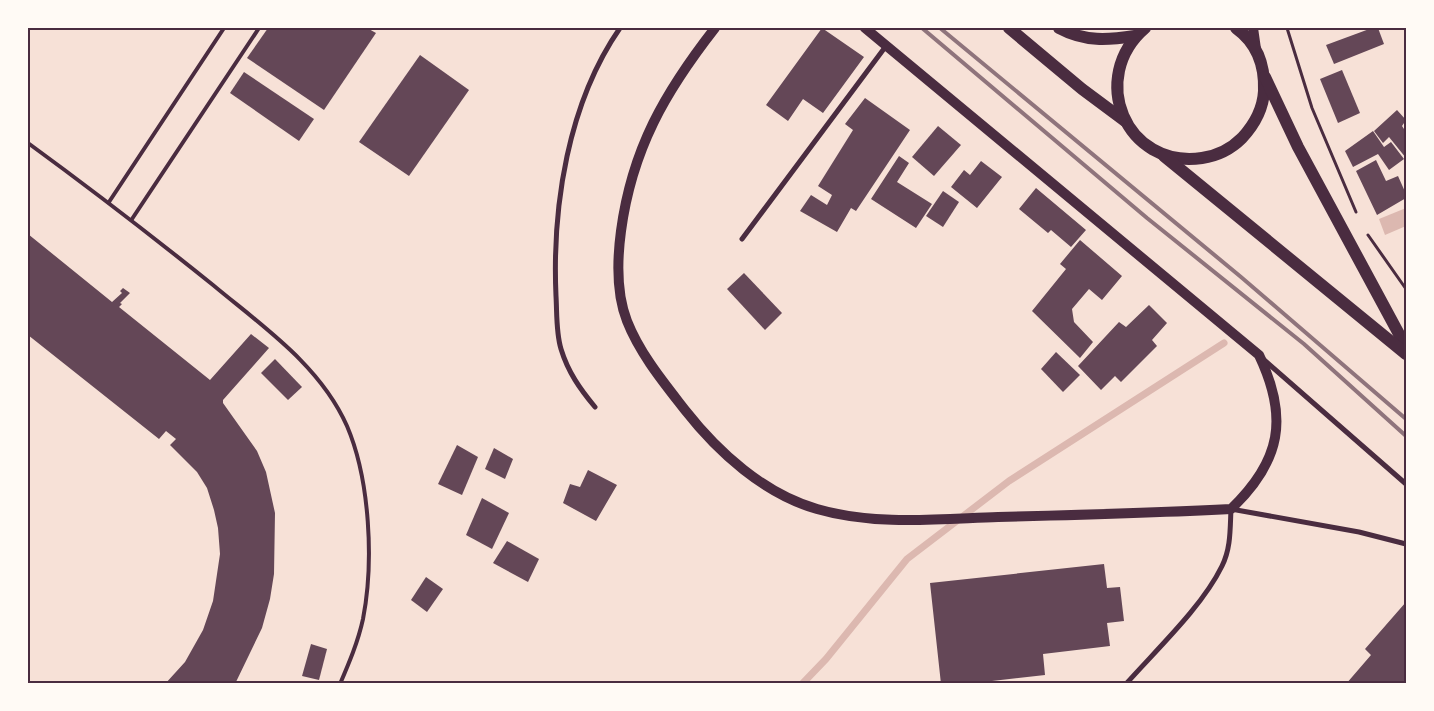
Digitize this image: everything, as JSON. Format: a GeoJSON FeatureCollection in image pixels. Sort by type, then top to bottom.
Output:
{"type":"FeatureCollection","features":[{"type":"Feature","properties":{"kind":"main road"},"geometry":{"type":"LineString","coordinates":[[715,28],[672,87],[647,132],[633,170],[624,206],[618,250],[619,286],[627,320],[648,358],[692,420],[720,448],[748,473],[782,495],[817,509],[853,516],[919,520],[1231,510],[1250,492],[1262,475],[1275,440],[1276,397],[1259,355],[864,28]]}},
{"type":"Feature","properties":{"kind":"main road"},"geometry":{"type":"LineString","coordinates":[[1009,28],[1082,89],[1125,121]]}},
{"type":"Feature","properties":{"kind":"main road"},"geometry":{"type":"LineString","coordinates":[[1059,28],[1098,40],[1140,32]]}},
{"type":"Feature","properties":{"kind":"main road"},"geometry":{"type":"LineString","coordinates":[[1236,28],[1256,50]]}},
{"type":"Feature","properties":{"kind":"main road"},"geometry":{"type":"LineString","coordinates":[[1253,28],[1256,50],[1264,76],[1312,172],[1406,347]]}},
{"type":"Feature","properties":{"kind":"main road"},"geometry":{"type":"LineString","coordinates":[[1140,32],[1125,51],[1118,68],[1116,86],[1118,104],[1125,121],[1134,135],[1162,155],[1406,354]]}},
{"type":"Feature","properties":{"kind":"main road"},"geometry":{"type":"LineString","coordinates":[[1162,155],[1187,160],[1213,156],[1236,144],[1253,126],[1263,101],[1264,76]]}},
{"type":"Feature","properties":{"kind":"street"},"geometry":{"type":"LineString","coordinates":[[595,407],[580,390],[568,369],[560,346],[555,244],[574,131],[595,71],[620,28]]}},
{"type":"Feature","properties":{"kind":"street"},"geometry":{"type":"LineString","coordinates":[[742,239],[886,46]]}},
{"type":"Feature","properties":{"kind":"street"},"geometry":{"type":"LineString","coordinates":[[1259,355],[1406,484]]}},
{"type":"Feature","properties":{"kind":"street"},"geometry":{"type":"LineString","coordinates":[[1126,684],[1201,599],[1222,566],[1230,540],[1231,510],[1359,532],[1406,544]]}},
{"type":"Feature","properties":{"kind":"lane"},"geometry":{"type":"LineString","coordinates":[[109,202],[224,28]]}},
{"type":"Feature","properties":{"kind":"lane"},"geometry":{"type":"LineString","coordinates":[[132,220],[259,28]]}},
{"type":"Feature","properties":{"kind":"lane"},"geometry":{"type":"LineString","coordinates":[[28,143],[109,202],[285,344],[328,395],[346,426],[361,470],[366,506],[367,579],[363,619],[353,654],[340,684]]}},
{"type":"Feature","properties":{"kind":"path"},"geometry":{"type":"LineString","coordinates":[[1287,28],[1312,108],[1331,157],[1358,216]]}},
{"type":"Feature","properties":{"kind":"path"},"geometry":{"type":"LineString","coordinates":[[1367,232],[1406,289]]}},
{"type":"Feature","properties":{"kind":"shaded area"},"geometry":{"type":"Polygon","coordinates":[[[1406,208],[1406,226],[1385,235],[1379,219],[1406,208]]]}},
{"type":"Feature","properties":{"kind":"building"},"geometry":{"type":"Polygon","coordinates":[[[268,28],[367,28],[376,33],[324,110],[247,58],[268,28]]]}},
{"type":"Feature","properties":{"kind":"building"},"geometry":{"type":"Polygon","coordinates":[[[822,28],[864,57],[823,113],[803,99],[788,121],[766,105],[822,28]]]}},
{"type":"Feature","properties":{"kind":"building"},"geometry":{"type":"Polygon","coordinates":[[[1372,28],[1378,28],[1384,44],[1334,64],[1326,45],[1372,28]]]}},
{"type":"Feature","properties":{"kind":"building"},"geometry":{"type":"Polygon","coordinates":[[[420,55],[469,90],[409,176],[359,142],[420,55]]]}},
{"type":"Feature","properties":{"kind":"building"},"geometry":{"type":"Polygon","coordinates":[[[1342,70],[1360,113],[1338,123],[1320,79],[1342,70]]]}},
{"type":"Feature","properties":{"kind":"building"},"geometry":{"type":"Polygon","coordinates":[[[244,72],[314,119],[299,141],[230,93],[244,72]]]}},
{"type":"Feature","properties":{"kind":"building"},"geometry":{"type":"Polygon","coordinates":[[[865,98],[910,130],[856,211],[851,208],[837,232],[800,211],[811,195],[827,205],[832,195],[818,186],[853,130],[845,124],[865,98]]]}},
{"type":"Feature","properties":{"kind":"building"},"geometry":{"type":"Polygon","coordinates":[[[1397,110],[1406,120],[1402,126],[1406,132],[1406,158],[1389,137],[1383,143],[1374,131],[1397,110]]]}},
{"type":"Feature","properties":{"kind":"building"},"geometry":{"type":"Polygon","coordinates":[[[938,126],[961,145],[934,176],[912,157],[938,126]]]}},
{"type":"Feature","properties":{"kind":"building"},"geometry":{"type":"Polygon","coordinates":[[[1373,131],[1384,147],[1391,142],[1404,159],[1389,170],[1378,154],[1353,167],[1345,151],[1373,131]]]}},
{"type":"Feature","properties":{"kind":"building"},"geometry":{"type":"Polygon","coordinates":[[[899,156],[909,163],[897,182],[932,204],[916,228],[871,199],[899,156]]]}},
{"type":"Feature","properties":{"kind":"building"},"geometry":{"type":"Polygon","coordinates":[[[1376,160],[1386,181],[1398,176],[1406,194],[1406,198],[1377,215],[1356,171],[1376,160]]]}},
{"type":"Feature","properties":{"kind":"building"},"geometry":{"type":"Polygon","coordinates":[[[981,161],[1002,177],[977,208],[951,187],[964,170],[970,175],[981,161]]]}},
{"type":"Feature","properties":{"kind":"building"},"geometry":{"type":"Polygon","coordinates":[[[1036,188],[1086,230],[1071,247],[1051,230],[1048,233],[1019,209],[1036,188]]]}},
{"type":"Feature","properties":{"kind":"building"},"geometry":{"type":"Polygon","coordinates":[[[943,191],[959,202],[943,227],[926,216],[943,191]]]}},
{"type":"Feature","properties":{"kind":"building"},"geometry":{"type":"Polygon","coordinates":[[[28,234],[112,302],[122,293],[120,291],[123,288],[130,293],[120,303],[122,304],[119,307],[210,380],[251,334],[269,348],[223,400],[223,403],[257,451],[266,472],[275,513],[274,574],[270,599],[262,628],[235,684],[165,684],[185,662],[203,630],[213,601],[220,554],[218,528],[214,510],[207,488],[197,472],[170,445],[176,439],[166,431],[159,439],[28,335],[28,234]]]}},
{"type":"Feature","properties":{"kind":"building"},"geometry":{"type":"Polygon","coordinates":[[[1080,240],[1122,276],[1102,300],[1089,289],[1072,309],[1074,322],[1093,342],[1080,358],[1032,311],[1066,269],[1060,264],[1080,240]]]}},
{"type":"Feature","properties":{"kind":"building"},"geometry":{"type":"Polygon","coordinates":[[[744,273],[782,313],[765,330],[727,289],[744,273]]]}},
{"type":"Feature","properties":{"kind":"building"},"geometry":{"type":"Polygon","coordinates":[[[1149,305],[1167,323],[1152,340],[1157,346],[1121,382],[1115,376],[1101,390],[1078,366],[1119,322],[1126,327],[1149,305]]]}},
{"type":"Feature","properties":{"kind":"building"},"geometry":{"type":"Polygon","coordinates":[[[1056,352],[1080,375],[1063,392],[1041,369],[1056,352]]]}},
{"type":"Feature","properties":{"kind":"building"},"geometry":{"type":"Polygon","coordinates":[[[275,359],[302,387],[288,400],[261,373],[275,359]]]}},
{"type":"Feature","properties":{"kind":"building"},"geometry":{"type":"Polygon","coordinates":[[[457,445],[478,457],[462,495],[438,484],[457,445]]]}},
{"type":"Feature","properties":{"kind":"building"},"geometry":{"type":"Polygon","coordinates":[[[494,448],[513,459],[505,479],[485,469],[494,448]]]}},
{"type":"Feature","properties":{"kind":"building"},"geometry":{"type":"Polygon","coordinates":[[[588,470],[617,485],[596,521],[563,503],[570,484],[580,487],[588,470]]]}},
{"type":"Feature","properties":{"kind":"building"},"geometry":{"type":"Polygon","coordinates":[[[482,498],[509,513],[492,549],[466,535],[482,498]]]}},
{"type":"Feature","properties":{"kind":"building"},"geometry":{"type":"Polygon","coordinates":[[[507,541],[539,559],[528,582],[493,563],[507,541]]]}},
{"type":"Feature","properties":{"kind":"building"},"geometry":{"type":"Polygon","coordinates":[[[1104,564],[1107,588],[1120,587],[1124,621],[1107,623],[1110,646],[1043,654],[1045,675],[966,684],[941,684],[930,583],[1104,564]]]}},
{"type":"Feature","properties":{"kind":"building"},"geometry":{"type":"Polygon","coordinates":[[[426,577],[443,589],[427,612],[411,600],[426,577]]]}},
{"type":"Feature","properties":{"kind":"building"},"geometry":{"type":"Polygon","coordinates":[[[1406,602],[1406,684],[1346,684],[1371,655],[1365,649],[1406,602]]]}},
{"type":"Feature","properties":{"kind":"building"},"geometry":{"type":"Polygon","coordinates":[[[311,644],[327,649],[319,680],[302,676],[311,644]]]}},
{"type":"Feature","properties":{"kind":"waterway"},"geometry":{"type":"LineString","coordinates":[[802,684],[826,659],[907,559],[1009,481],[1224,343]]}},
{"type":"Feature","properties":{"kind":"railway"},"geometry":{"type":"LineString","coordinates":[[922,28],[1147,218],[1304,344],[1406,436]]}},
{"type":"Feature","properties":{"kind":"railway"},"geometry":{"type":"LineString","coordinates":[[940,28],[1241,277],[1406,419]]}}]}
